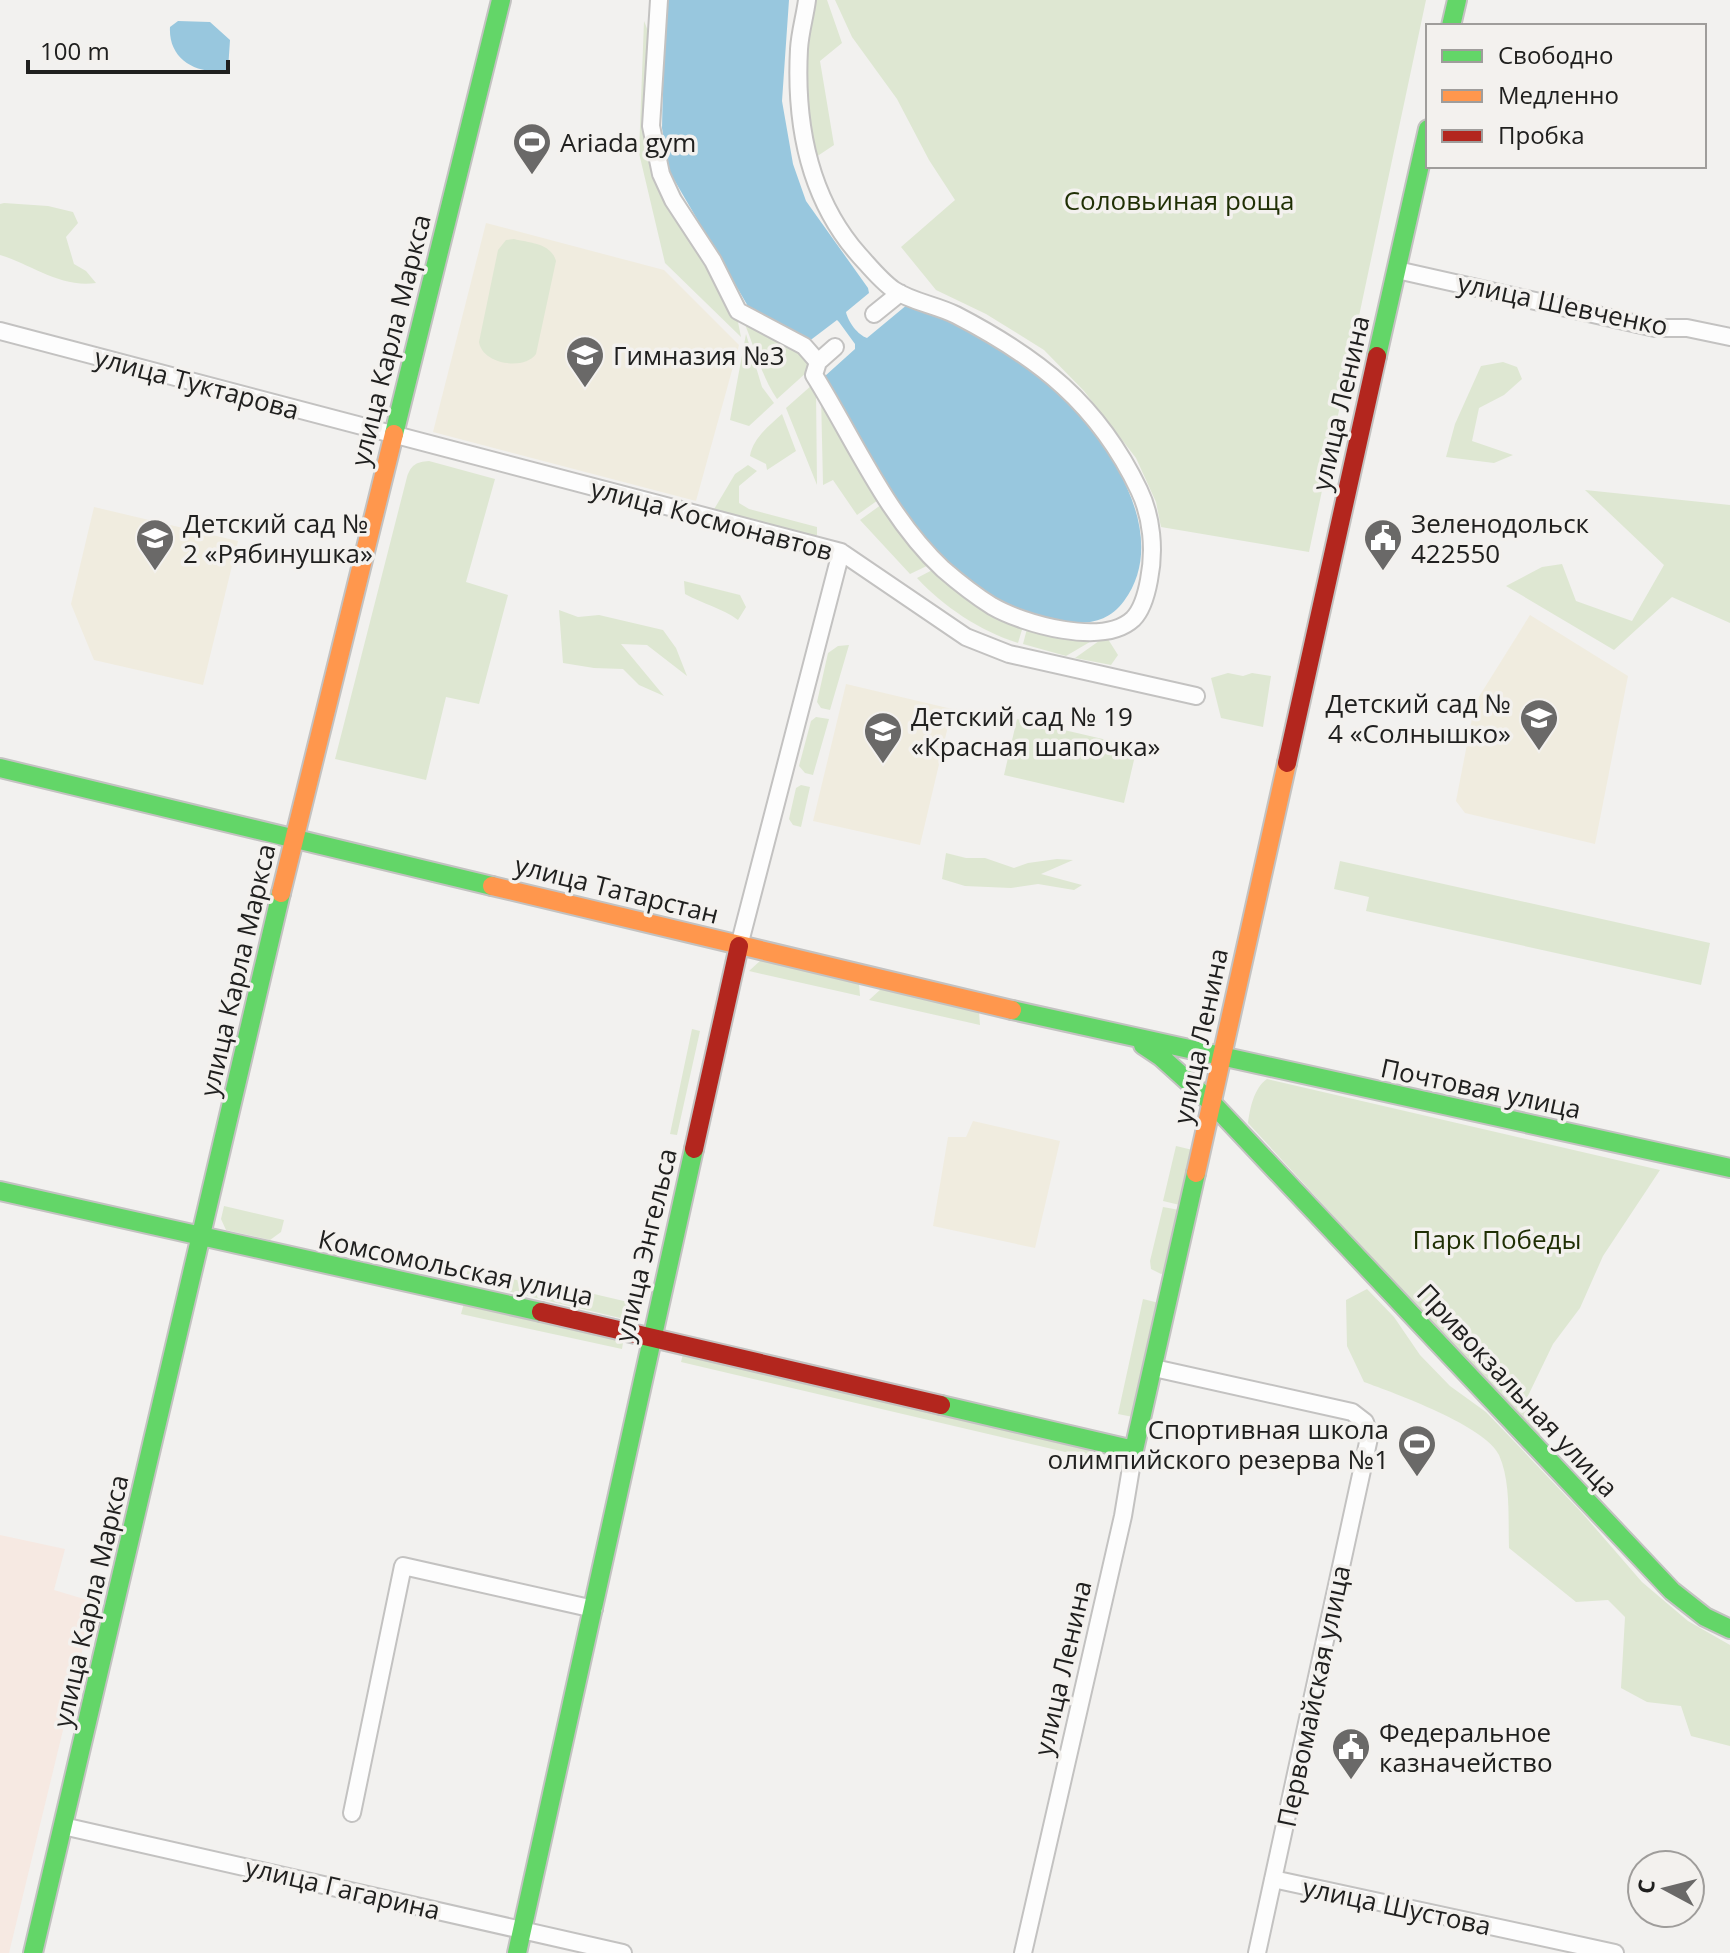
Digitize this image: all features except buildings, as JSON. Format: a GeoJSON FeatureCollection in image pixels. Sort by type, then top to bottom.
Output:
{"type":"FeatureCollection","features":[{"type":"Feature","properties":{"kind":"street","name":"улица Карла Маркса"},"geometry":{"type":"LineString","coordinates":[[33,1953],[294,838],[501,0]]}},
{"type":"Feature","properties":{"kind":"street"},"geometry":{"type":"LineString","coordinates":[[659,0],[651,126],[661,174],[673,200],[713,261],[738,311],[804,346],[818,362]]}},
{"type":"Feature","properties":{"kind":"street"},"geometry":{"type":"LineString","coordinates":[[807,0],[799,45],[798,109],[808,165],[823,204],[843,237],[872,270],[900,293],[945,309],[1037,362],[1064,384],[1126,462],[1144,500],[1154,559],[1147,591],[1134,618],[1120,627],[1100,631],[1048,627],[991,606],[944,569],[919,544],[887,497],[814,375],[818,362],[835,347]]}},
{"type":"Feature","properties":{"kind":"street"},"geometry":{"type":"LineString","coordinates":[[1451,24],[1457,0]]}},
{"type":"Feature","properties":{"kind":"street","name":"улица Ленина"},"geometry":{"type":"LineString","coordinates":[[1023,1953],[1123,1516],[1134,1450],[1426,138]]}},
{"type":"Feature","properties":{"kind":"street","name":"улица Шевченко"},"geometry":{"type":"LineString","coordinates":[[1397,270],[1655,328],[1687,328],[1730,337]]}},
{"type":"Feature","properties":{"kind":"street"},"geometry":{"type":"LineString","coordinates":[[874,314],[900,293]]}},
{"type":"Feature","properties":{"kind":"street","name":"улица Туктарова"},"geometry":{"type":"LineString","coordinates":[[0,331],[394,436]]}},
{"type":"Feature","properties":{"kind":"street","name":"улица Космонавтов"},"geometry":{"type":"LineString","coordinates":[[394,436],[841,552],[966,637],[1009,654],[1196,696]]}},
{"type":"Feature","properties":{"kind":"street","name":"улица Энгельса"},"geometry":{"type":"LineString","coordinates":[[517,1953],[739,946],[841,552]]}},
{"type":"Feature","properties":{"kind":"street","name":"улица Татарстан"},"geometry":{"type":"LineString","coordinates":[[0,768],[739,946],[1222,1058]]}},
{"type":"Feature","properties":{"kind":"street","name":"Привокзальная улица"},"geometry":{"type":"LineString","coordinates":[[1133,1038],[1161,1057],[1213,1104],[1672,1591],[1705,1617],[1730,1629]]}},
{"type":"Feature","properties":{"kind":"street","name":"Почтовая улица"},"geometry":{"type":"LineString","coordinates":[[1222,1058],[1730,1168]]}},
{"type":"Feature","properties":{"kind":"street","name":"Комсомольская улица"},"geometry":{"type":"LineString","coordinates":[[0,1191],[651,1337],[1134,1450]]}},
{"type":"Feature","properties":{"kind":"street","name":"Первомайская улица"},"geometry":{"type":"LineString","coordinates":[[1154,1368],[1352,1412],[1365,1422],[1369,1438],[1257,1953]]}},
{"type":"Feature","properties":{"kind":"street"},"geometry":{"type":"LineString","coordinates":[[352,1813],[403,1566],[594,1609]]}},
{"type":"Feature","properties":{"kind":"street","name":"улица Гагарина"},"geometry":{"type":"LineString","coordinates":[[63,1826],[623,1953]]}},
{"type":"Feature","properties":{"kind":"street","name":"улица Шустова"},"geometry":{"type":"LineString","coordinates":[[1273,1879],[1615,1953]]}},
{"type":"Feature","properties":{"kind":"shaded area","name":"Гимназия №3"},"geometry":{"type":"Polygon","coordinates":[[[486,223],[664,270],[739,345],[696,501],[433,432],[486,223]]]}},
{"type":"Feature","properties":{"kind":"shaded area","name":"Детский сад № 2 «Рябинушка»"},"geometry":{"type":"Polygon","coordinates":[[[94,507],[238,541],[203,685],[94,660],[71,604],[94,507]]]}},
{"type":"Feature","properties":{"kind":"shaded area","name":"Детский сад № 4 «Солнышко»"},"geometry":{"type":"Polygon","coordinates":[[[1530,615],[1628,676],[1595,844],[1465,813],[1456,801],[1475,703],[1530,615]]]}},
{"type":"Feature","properties":{"kind":"shaded area","name":"Детский сад № 19 «Красная шапочка»"},"geometry":{"type":"Polygon","coordinates":[[[846,684],[952,709],[920,845],[813,821],[846,684]]]}},
{"type":"Feature","properties":{"kind":"shaded area"},"geometry":{"type":"Polygon","coordinates":[[[973,1121],[1060,1141],[1035,1248],[933,1226],[948,1137],[966,1137],[973,1121]]]}},
{"type":"Feature","properties":{"kind":"shaded area"},"geometry":{"type":"Polygon","coordinates":[[[0,1535],[65,1549],[54,1590],[94,1602],[9,1953],[0,1953],[0,1535]]]}},
{"type":"Feature","properties":{"kind":"green space"},"geometry":{"type":"Polygon","coordinates":[[[810,0],[827,0],[842,43],[820,61],[834,145],[813,159],[802,109],[810,0]]]}},
{"type":"Feature","properties":{"kind":"green space","name":"Соловьиная роща"},"geometry":{"type":"Polygon","coordinates":[[[835,0],[1426,0],[1309,552],[1161,527],[1156,502],[1136,458],[1084,391],[1044,350],[986,314],[936,290],[901,247],[955,200],[929,160],[897,99],[852,37],[835,0]]]}},
{"type":"Feature","properties":{"kind":"green space"},"geometry":{"type":"Polygon","coordinates":[[[644,21],[648,31],[644,106],[647,153],[659,191],[736,312],[741,337],[665,263],[639,153],[644,21]]]}},
{"type":"Feature","properties":{"kind":"green space"},"geometry":{"type":"Polygon","coordinates":[[[0,204],[48,206],[73,212],[78,223],[66,237],[74,264],[86,271],[96,283],[59,279],[0,255],[0,204]]]}},
{"type":"Feature","properties":{"kind":"green space"},"geometry":{"type":"Polygon","coordinates":[[[506,240],[545,247],[556,261],[536,354],[522,362],[504,363],[487,356],[479,342],[498,250],[506,240]]]}},
{"type":"Feature","properties":{"kind":"green space"},"geometry":{"type":"Polygon","coordinates":[[[743,320],[800,353],[809,365],[807,372],[777,399],[762,371],[743,320]]]}},
{"type":"Feature","properties":{"kind":"green space"},"geometry":{"type":"Polygon","coordinates":[[[746,334],[762,387],[774,403],[749,426],[730,420],[746,334]]]}},
{"type":"Feature","properties":{"kind":"green space"},"geometry":{"type":"Polygon","coordinates":[[[1503,362],[1517,367],[1522,379],[1504,395],[1479,408],[1472,441],[1513,455],[1494,463],[1446,457],[1455,424],[1481,366],[1503,362]]]}},
{"type":"Feature","properties":{"kind":"green space"},"geometry":{"type":"Polygon","coordinates":[[[812,385],[816,390],[817,485],[786,408],[812,385]]]}},
{"type":"Feature","properties":{"kind":"green space"},"geometry":{"type":"Polygon","coordinates":[[[821,394],[881,498],[857,515],[833,480],[823,485],[821,394]]]}},
{"type":"Feature","properties":{"kind":"green space"},"geometry":{"type":"Polygon","coordinates":[[[782,414],[796,451],[767,470],[766,464],[750,456],[763,432],[782,414]]]}},
{"type":"Feature","properties":{"kind":"green space"},"geometry":{"type":"Polygon","coordinates":[[[429,461],[495,479],[466,582],[508,595],[479,704],[446,697],[426,780],[335,759],[407,477],[415,465],[429,461]]]}},
{"type":"Feature","properties":{"kind":"green space"},"geometry":{"type":"Polygon","coordinates":[[[748,465],[757,471],[739,486],[739,503],[749,509],[817,527],[817,535],[805,537],[713,511],[735,474],[748,465]]]}},
{"type":"Feature","properties":{"kind":"green space"},"geometry":{"type":"Polygon","coordinates":[[[1585,490],[1730,505],[1730,623],[1672,597],[1614,650],[1506,586],[1542,567],[1562,564],[1576,601],[1632,621],[1664,565],[1585,490]]]}},
{"type":"Feature","properties":{"kind":"green space"},"geometry":{"type":"Polygon","coordinates":[[[885,502],[933,563],[910,574],[860,520],[885,502]]]}},
{"type":"Feature","properties":{"kind":"green space"},"geometry":{"type":"Polygon","coordinates":[[[938,567],[1024,623],[1018,643],[963,617],[917,578],[938,567]]]}},
{"type":"Feature","properties":{"kind":"green space"},"geometry":{"type":"Polygon","coordinates":[[[684,581],[740,595],[746,607],[738,620],[685,594],[684,581]]]}},
{"type":"Feature","properties":{"kind":"green space"},"geometry":{"type":"Polygon","coordinates":[[[559,610],[578,617],[599,615],[663,630],[676,648],[687,676],[647,645],[621,644],[664,696],[639,685],[623,669],[563,663],[559,610]]]}},
{"type":"Feature","properties":{"kind":"green space"},"geometry":{"type":"Polygon","coordinates":[[[1028,625],[1100,636],[1066,656],[1023,644],[1028,625]]]}},
{"type":"Feature","properties":{"kind":"green space"},"geometry":{"type":"Polygon","coordinates":[[[1106,636],[1118,655],[1111,665],[1075,658],[1106,636]]]}},
{"type":"Feature","properties":{"kind":"green space"},"geometry":{"type":"Polygon","coordinates":[[[849,645],[830,710],[821,708],[817,702],[828,653],[838,646],[849,645]]]}},
{"type":"Feature","properties":{"kind":"green space"},"geometry":{"type":"Polygon","coordinates":[[[1228,673],[1271,676],[1263,727],[1221,718],[1211,678],[1228,673]]]}},
{"type":"Feature","properties":{"kind":"green space"},"geometry":{"type":"Polygon","coordinates":[[[816,717],[829,719],[813,775],[805,773],[799,766],[811,721],[816,717]]]}},
{"type":"Feature","properties":{"kind":"green space"},"geometry":{"type":"Polygon","coordinates":[[[1017,719],[1137,747],[1124,803],[1004,775],[1017,719]]]}},
{"type":"Feature","properties":{"kind":"green space"},"geometry":{"type":"Polygon","coordinates":[[[801,785],[810,787],[801,827],[793,825],[789,819],[796,788],[801,785]]]}},
{"type":"Feature","properties":{"kind":"green space"},"geometry":{"type":"Polygon","coordinates":[[[946,853],[966,858],[985,858],[1014,868],[1057,859],[1073,860],[1041,874],[1082,885],[1074,890],[1038,884],[1011,888],[965,886],[942,879],[946,853]]]}},
{"type":"Feature","properties":{"kind":"green space"},"geometry":{"type":"Polygon","coordinates":[[[1340,861],[1710,943],[1701,985],[1366,911],[1369,897],[1334,889],[1340,861]]]}},
{"type":"Feature","properties":{"kind":"green space"},"geometry":{"type":"Polygon","coordinates":[[[761,960],[859,983],[860,996],[749,971],[761,960]]]}},
{"type":"Feature","properties":{"kind":"green space"},"geometry":{"type":"Polygon","coordinates":[[[881,989],[979,1012],[980,1025],[869,1000],[881,989]]]}},
{"type":"Feature","properties":{"kind":"green space"},"geometry":{"type":"Polygon","coordinates":[[[692,1029],[700,1031],[677,1135],[670,1134],[692,1029]]]}},
{"type":"Feature","properties":{"kind":"green space","name":"Парк Победы"},"geometry":{"type":"Polygon","coordinates":[[[1267,1079],[1660,1170],[1603,1256],[1580,1308],[1553,1344],[1525,1402],[1546,1423],[1538,1438],[1248,1123],[1256,1093],[1267,1079]]]}},
{"type":"Feature","properties":{"kind":"green space"},"geometry":{"type":"Polygon","coordinates":[[[1176,1146],[1197,1151],[1184,1206],[1163,1201],[1176,1146]]]}},
{"type":"Feature","properties":{"kind":"green space"},"geometry":{"type":"Polygon","coordinates":[[[224,1206],[284,1220],[281,1232],[270,1240],[226,1230],[221,1219],[224,1206]]]}},
{"type":"Feature","properties":{"kind":"green space"},"geometry":{"type":"Polygon","coordinates":[[[1163,1207],[1185,1211],[1165,1273],[1161,1274],[1151,1269],[1150,1261],[1163,1207]]]}},
{"type":"Feature","properties":{"kind":"green space"},"geometry":{"type":"Polygon","coordinates":[[[414,1254],[447,1262],[444,1276],[416,1270],[414,1254]]]}},
{"type":"Feature","properties":{"kind":"green space"},"geometry":{"type":"Polygon","coordinates":[[[468,1269],[628,1302],[624,1319],[465,1281],[468,1269]]]}},
{"type":"Feature","properties":{"kind":"green space"},"geometry":{"type":"Polygon","coordinates":[[[1367,1289],[1394,1317],[1420,1355],[1450,1386],[1486,1412],[1583,1514],[1642,1582],[1688,1621],[1730,1645],[1730,1746],[1691,1736],[1681,1706],[1647,1702],[1621,1688],[1625,1617],[1608,1600],[1576,1602],[1509,1548],[1505,1477],[1499,1455],[1491,1444],[1438,1412],[1364,1382],[1347,1346],[1346,1300],[1367,1289]]]}},
{"type":"Feature","properties":{"kind":"green space"},"geometry":{"type":"Polygon","coordinates":[[[1143,1299],[1163,1304],[1138,1418],[1118,1414],[1143,1299]]]}},
{"type":"Feature","properties":{"kind":"green space"},"geometry":{"type":"Polygon","coordinates":[[[464,1303],[624,1337],[622,1349],[461,1314],[464,1303]]]}},
{"type":"Feature","properties":{"kind":"green space"},"geometry":{"type":"Polygon","coordinates":[[[684,1350],[1098,1446],[1095,1459],[681,1362],[684,1350]]]}},
{"type":"Feature","properties":{"kind":"water"},"geometry":{"type":"Polygon","coordinates":[[[665,0],[789,0],[782,101],[793,164],[806,201],[868,288],[869,293],[846,312],[849,320],[867,338],[908,304],[939,312],[1026,365],[1075,410],[1099,439],[1119,471],[1134,505],[1141,538],[1138,571],[1117,609],[1094,621],[1059,621],[1016,609],[978,588],[945,561],[915,528],[865,454],[844,414],[825,376],[855,349],[855,344],[839,322],[837,320],[808,342],[749,308],[669,171],[662,128],[665,0]]]}},
{"type":"Feature","properties":{"kind":"water"},"geometry":{"type":"Polygon","coordinates":[[[178,21],[210,22],[230,40],[228,70],[196,68],[180,57],[171,39],[170,27],[178,21]]]}},
{"type":"Feature","properties":{"kind":"traffic: fast"},"geometry":{"type":"LineString","coordinates":[[394,434],[501,0]]}},
{"type":"Feature","properties":{"kind":"traffic: fast"},"geometry":{"type":"LineString","coordinates":[[1451,24],[1457,0]]}},
{"type":"Feature","properties":{"kind":"traffic: fast"},"geometry":{"type":"LineString","coordinates":[[1377,356],[1426,138]]}},
{"type":"Feature","properties":{"kind":"traffic: fast"},"geometry":{"type":"LineString","coordinates":[[0,768],[492,886]]}},
{"type":"Feature","properties":{"kind":"traffic: fast"},"geometry":{"type":"LineString","coordinates":[[33,1953],[281,893]]}},
{"type":"Feature","properties":{"kind":"traffic: fast"},"geometry":{"type":"LineString","coordinates":[[1012,1010],[1730,1168]]}},
{"type":"Feature","properties":{"kind":"traffic: fast"},"geometry":{"type":"LineString","coordinates":[[1143,1045],[1161,1057],[1213,1104],[1672,1591],[1705,1617],[1730,1629]]}},
{"type":"Feature","properties":{"kind":"traffic: fast"},"geometry":{"type":"LineString","coordinates":[[517,1953],[694,1149]]}},
{"type":"Feature","properties":{"kind":"traffic: fast"},"geometry":{"type":"LineString","coordinates":[[941,1405],[1134,1450],[1196,1173]]}},
{"type":"Feature","properties":{"kind":"traffic: fast"},"geometry":{"type":"LineString","coordinates":[[0,1191],[541,1312]]}},
{"type":"Feature","properties":{"kind":"traffic: slow"},"geometry":{"type":"LineString","coordinates":[[281,893],[394,434]]}},
{"type":"Feature","properties":{"kind":"traffic: slow"},"geometry":{"type":"LineString","coordinates":[[1196,1173],[1287,763]]}},
{"type":"Feature","properties":{"kind":"traffic: slow"},"geometry":{"type":"LineString","coordinates":[[492,886],[1012,1010]]}},
{"type":"Feature","properties":{"kind":"traffic: jam"},"geometry":{"type":"LineString","coordinates":[[1287,763],[1377,356]]}},
{"type":"Feature","properties":{"kind":"traffic: jam"},"geometry":{"type":"LineString","coordinates":[[694,1149],[739,946]]}},
{"type":"Feature","properties":{"kind":"traffic: jam"},"geometry":{"type":"LineString","coordinates":[[541,1312],[941,1405]]}},
{"type":"Feature","properties":{"kind":"place","name":"Ariada gym"},"geometry":{"type":"Point","coordinates":[532,176]}},
{"type":"Feature","properties":{"kind":"place","name":"Гимназия №3"},"geometry":{"type":"Point","coordinates":[585,389]}},
{"type":"Feature","properties":{"kind":"place","name":"Детский сад № 2 «Рябинушка»"},"geometry":{"type":"Point","coordinates":[155,572]}},
{"type":"Feature","properties":{"kind":"place","name":"Зеленодольск 422550"},"geometry":{"type":"Point","coordinates":[1383,572]}},
{"type":"Feature","properties":{"kind":"place","name":"Детский сад № 4 «Солнышко»"},"geometry":{"type":"Point","coordinates":[1539,752]}},
{"type":"Feature","properties":{"kind":"place","name":"Детский сад № 19 «Красная шапочка»"},"geometry":{"type":"Point","coordinates":[883,765]}},
{"type":"Feature","properties":{"kind":"place","name":"Спортивная школа олимпийского резерва №1"},"geometry":{"type":"Point","coordinates":[1417,1478]}},
{"type":"Feature","properties":{"kind":"place","name":"Федеральное казначейство"},"geometry":{"type":"Point","coordinates":[1351,1781]}}]}
